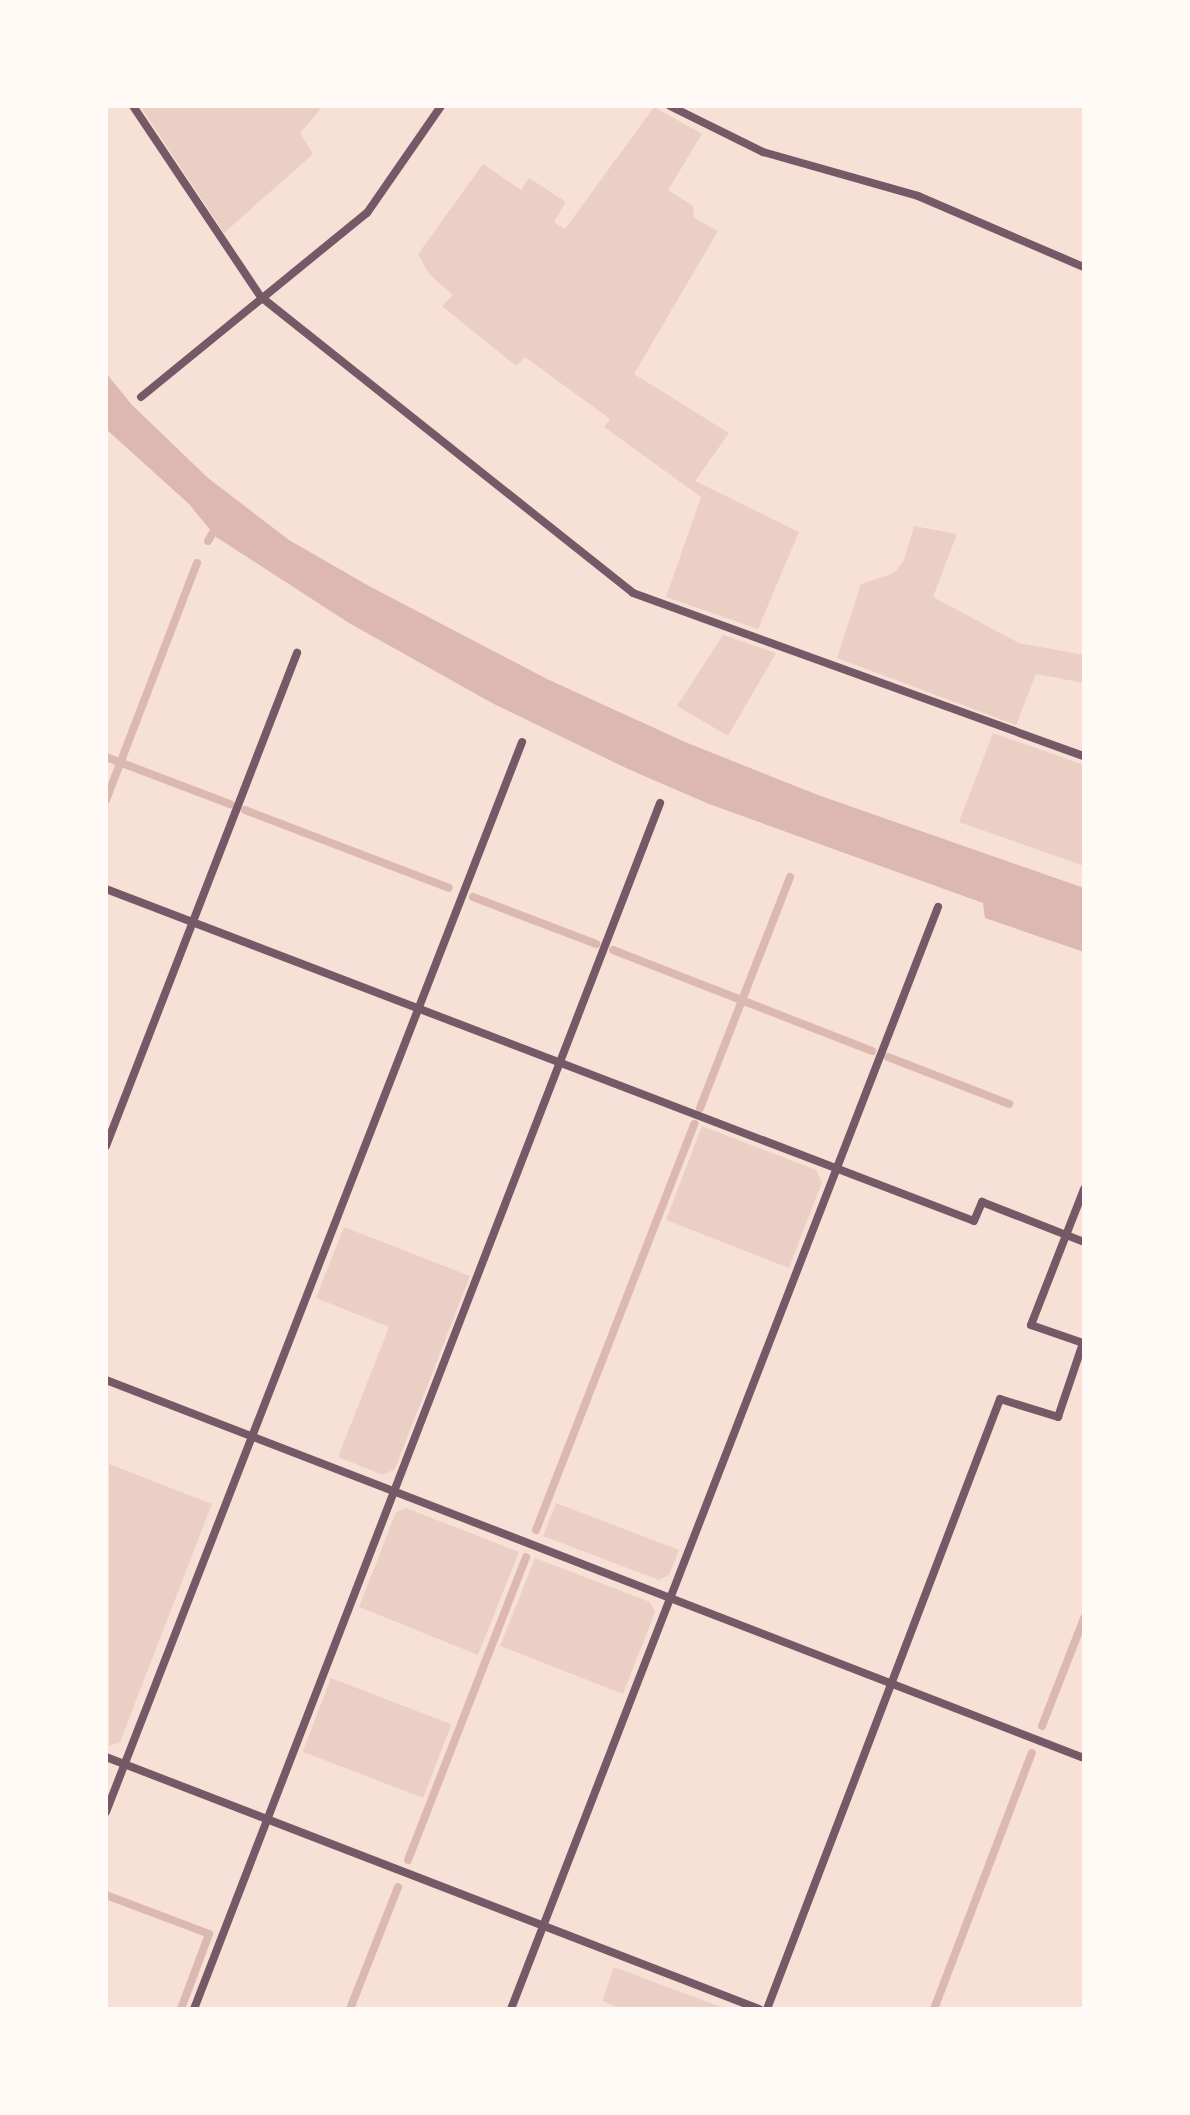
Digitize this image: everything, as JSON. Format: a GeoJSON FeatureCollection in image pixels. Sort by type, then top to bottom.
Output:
{"type":"FeatureCollection","features":[{"type":"Feature","properties":{"kind":"street"},"geometry":{"type":"LineString","coordinates":[[133,106],[261,297],[633,593],[1084,756]]}},
{"type":"Feature","properties":{"kind":"street"},"geometry":{"type":"LineString","coordinates":[[141,397],[367,213],[441,106]]}},
{"type":"Feature","properties":{"kind":"street"},"geometry":{"type":"LineString","coordinates":[[670,106],[763,152],[918,196],[1084,267]]}},
{"type":"Feature","properties":{"kind":"street"},"geometry":{"type":"LineString","coordinates":[[106,1146],[297,653]]}},
{"type":"Feature","properties":{"kind":"street"},"geometry":{"type":"LineString","coordinates":[[106,1812],[522,742]]}},
{"type":"Feature","properties":{"kind":"street"},"geometry":{"type":"LineString","coordinates":[[194,2009],[660,803]]}},
{"type":"Feature","properties":{"kind":"street"},"geometry":{"type":"LineString","coordinates":[[106,889],[974,1221],[982,1202],[1084,1242]]}},
{"type":"Feature","properties":{"kind":"street"},"geometry":{"type":"LineString","coordinates":[[511,2009],[938,907]]}},
{"type":"Feature","properties":{"kind":"street"},"geometry":{"type":"LineString","coordinates":[[767,2009],[1000,1399],[1058,1417],[1083,1343],[1031,1325],[1084,1189]]}},
{"type":"Feature","properties":{"kind":"street"},"geometry":{"type":"LineString","coordinates":[[106,1380],[1084,1758]]}},
{"type":"Feature","properties":{"kind":"street"},"geometry":{"type":"LineString","coordinates":[[106,1757],[759,2009]]}},
{"type":"Feature","properties":{"kind":"shaded area"},"geometry":{"type":"Polygon","coordinates":[[[140,106],[323,106],[300,133],[313,154],[224,233],[140,106]]]}},
{"type":"Feature","properties":{"kind":"shaded area"},"geometry":{"type":"Polygon","coordinates":[[[654,107],[702,134],[668,190],[693,206],[694,218],[718,231],[634,374],[729,433],[695,481],[799,532],[758,629],[666,597],[701,497],[604,427],[610,419],[525,357],[516,366],[442,306],[453,295],[429,274],[418,254],[483,164],[521,190],[529,178],[566,202],[554,222],[565,229],[654,107]]]}},
{"type":"Feature","properties":{"kind":"shaded area"},"geometry":{"type":"Polygon","coordinates":[[[106,373],[132,405],[208,478],[289,540],[369,586],[547,679],[685,742],[818,795],[1084,888],[1084,952],[985,918],[983,903],[709,804],[628,769],[492,703],[349,623],[216,537],[189,504],[106,429],[106,373]]]}},
{"type":"Feature","properties":{"kind":"shaded area"},"geometry":{"type":"Polygon","coordinates":[[[914,526],[957,534],[933,597],[1019,643],[1084,655],[1084,683],[1036,674],[1016,725],[837,658],[861,584],[894,573],[904,560],[914,526]]]}},
{"type":"Feature","properties":{"kind":"shaded area"},"geometry":{"type":"Polygon","coordinates":[[[723,635],[776,653],[728,736],[677,706],[723,635]]]}},
{"type":"Feature","properties":{"kind":"shaded area"},"geometry":{"type":"Polygon","coordinates":[[[993,733],[1084,765],[1084,866],[959,822],[993,733]]]}},
{"type":"Feature","properties":{"kind":"shaded area"},"geometry":{"type":"Polygon","coordinates":[[[702,1126],[816,1170],[822,1182],[789,1268],[666,1220],[702,1126]]]}},
{"type":"Feature","properties":{"kind":"shaded area"},"geometry":{"type":"Polygon","coordinates":[[[344,1227],[470,1276],[395,1469],[383,1475],[338,1457],[389,1327],[316,1298],[344,1227]]]}},
{"type":"Feature","properties":{"kind":"shaded area"},"geometry":{"type":"Polygon","coordinates":[[[109,1464],[212,1504],[120,1742],[109,1746],[109,1464]]]}},
{"type":"Feature","properties":{"kind":"shaded area"},"geometry":{"type":"Polygon","coordinates":[[[556,1503],[679,1550],[669,1575],[659,1580],[543,1536],[556,1503]]]}},
{"type":"Feature","properties":{"kind":"shaded area"},"geometry":{"type":"Polygon","coordinates":[[[406,1508],[519,1552],[478,1655],[359,1607],[396,1512],[406,1508]]]}},
{"type":"Feature","properties":{"kind":"shaded area"},"geometry":{"type":"Polygon","coordinates":[[[535,1558],[650,1602],[655,1612],[623,1694],[500,1646],[535,1558]]]}},
{"type":"Feature","properties":{"kind":"shaded area"},"geometry":{"type":"Polygon","coordinates":[[[331,1678],[451,1724],[423,1798],[303,1752],[331,1678]]]}},
{"type":"Feature","properties":{"kind":"shaded area"},"geometry":{"type":"Polygon","coordinates":[[[614,1967],[726,2009],[623,2009],[602,2001],[614,1967]]]}},
{"type":"Feature","properties":{"kind":"waterway"},"geometry":{"type":"LineString","coordinates":[[208,541],[218,524]]}},
{"type":"Feature","properties":{"kind":"waterway"},"geometry":{"type":"LineString","coordinates":[[106,800],[197,563]]}},
{"type":"Feature","properties":{"kind":"waterway"},"geometry":{"type":"LineString","coordinates":[[106,757],[230,804]]}},
{"type":"Feature","properties":{"kind":"waterway"},"geometry":{"type":"LineString","coordinates":[[245,810],[449,888]]}},
{"type":"Feature","properties":{"kind":"waterway"},"geometry":{"type":"LineString","coordinates":[[700,1108],[790,877]]}},
{"type":"Feature","properties":{"kind":"waterway"},"geometry":{"type":"LineString","coordinates":[[473,897],[596,944]]}},
{"type":"Feature","properties":{"kind":"waterway"},"geometry":{"type":"LineString","coordinates":[[613,950],[872,1051]]}},
{"type":"Feature","properties":{"kind":"waterway"},"geometry":{"type":"LineString","coordinates":[[888,1057],[1009,1104]]}},
{"type":"Feature","properties":{"kind":"waterway"},"geometry":{"type":"LineString","coordinates":[[536,1530],[694,1124]]}},
{"type":"Feature","properties":{"kind":"waterway"},"geometry":{"type":"LineString","coordinates":[[408,1860],[526,1557]]}},
{"type":"Feature","properties":{"kind":"waterway"},"geometry":{"type":"LineString","coordinates":[[1042,1726],[1084,1618]]}},
{"type":"Feature","properties":{"kind":"waterway"},"geometry":{"type":"LineString","coordinates":[[934,2009],[1032,1753]]}},
{"type":"Feature","properties":{"kind":"waterway"},"geometry":{"type":"LineString","coordinates":[[350,2009],[398,1887]]}},
{"type":"Feature","properties":{"kind":"waterway"},"geometry":{"type":"LineString","coordinates":[[106,1895],[209,1934],[181,2009]]}}]}
